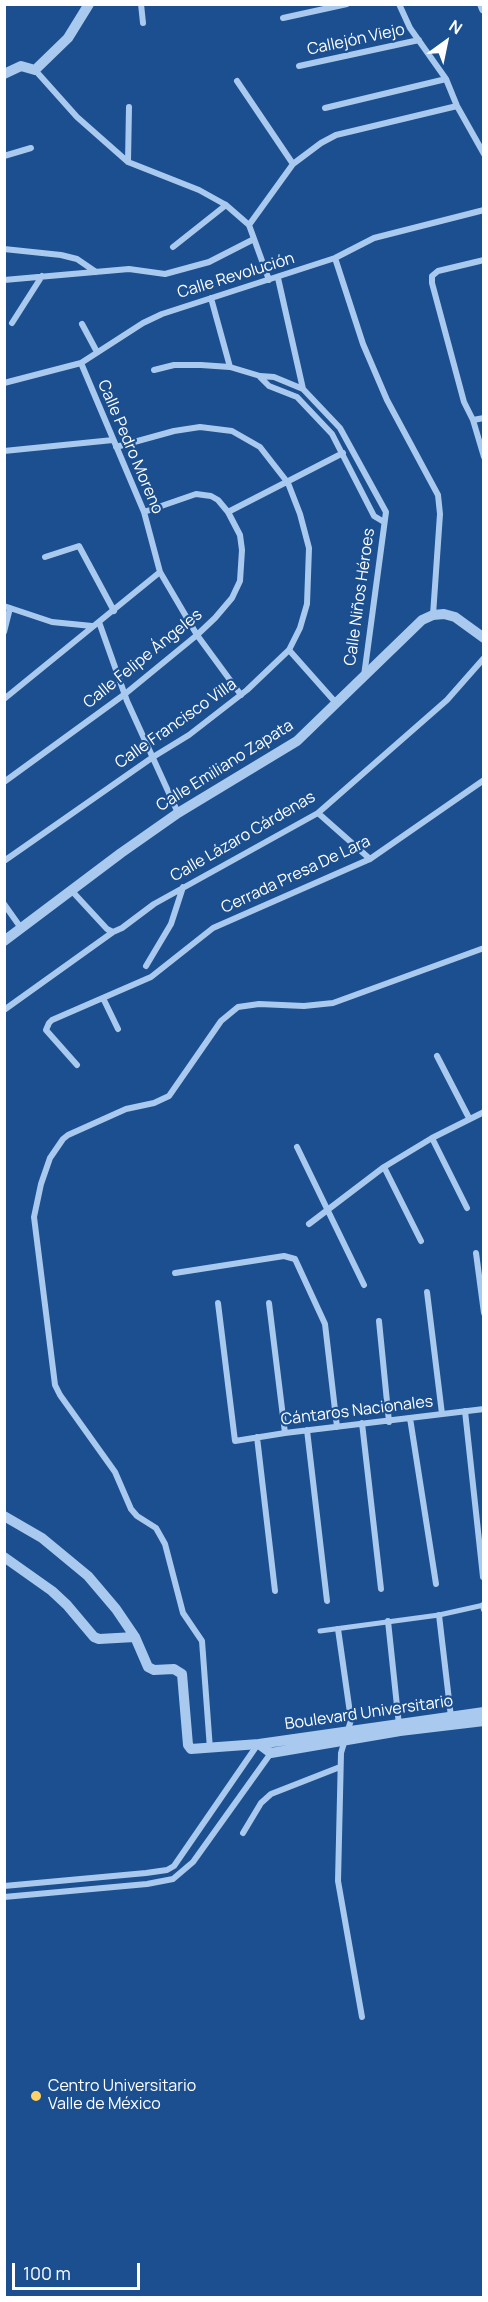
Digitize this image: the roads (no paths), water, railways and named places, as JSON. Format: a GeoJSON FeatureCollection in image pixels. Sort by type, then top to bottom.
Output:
{"type":"FeatureCollection","features":[{"type":"Feature","properties":{"kind":"street"},"geometry":{"type":"LineString","coordinates":[[35,70],[68,38],[88,4]]}},
{"type":"Feature","properties":{"kind":"street"},"geometry":{"type":"LineString","coordinates":[[141,4],[143,23]]}},
{"type":"Feature","properties":{"kind":"street"},"geometry":{"type":"LineString","coordinates":[[283,18],[347,4]]}},
{"type":"Feature","properties":{"kind":"street"},"geometry":{"type":"LineString","coordinates":[[399,4],[410,28],[446,79],[457,106],[483,154]]}},
{"type":"Feature","properties":{"kind":"street","name":"Callejón Viejo"},"geometry":{"type":"LineString","coordinates":[[299,66],[419,40]]}},
{"type":"Feature","properties":{"kind":"street"},"geometry":{"type":"LineString","coordinates":[[5,74],[21,66],[35,70],[77,117],[128,162],[199,190],[226,205],[249,225],[269,280]]}},
{"type":"Feature","properties":{"kind":"street"},"geometry":{"type":"LineString","coordinates":[[325,108],[446,79]]}},
{"type":"Feature","properties":{"kind":"street"},"geometry":{"type":"LineString","coordinates":[[237,81],[293,164]]}},
{"type":"Feature","properties":{"kind":"street"},"geometry":{"type":"LineString","coordinates":[[249,225],[293,164],[336,135],[457,106]]}},
{"type":"Feature","properties":{"kind":"street"},"geometry":{"type":"LineString","coordinates":[[128,162],[129,107]]}},
{"type":"Feature","properties":{"kind":"street"},"geometry":{"type":"LineString","coordinates":[[4,156],[31,148]]}},
{"type":"Feature","properties":{"kind":"street"},"geometry":{"type":"LineString","coordinates":[[173,247],[226,205]]}},
{"type":"Feature","properties":{"kind":"street","name":"Calle Revolución"},"geometry":{"type":"LineString","coordinates":[[4,383],[81,363],[162,314],[335,258],[374,238],[483,210]]}},
{"type":"Feature","properties":{"kind":"street"},"geometry":{"type":"LineString","coordinates":[[4,280],[129,269],[157,273],[175,272],[209,262],[254,239]]}},
{"type":"Feature","properties":{"kind":"street"},"geometry":{"type":"LineString","coordinates":[[4,249],[61,255],[82,262],[96,272]]}},
{"type":"Feature","properties":{"kind":"street"},"geometry":{"type":"LineString","coordinates":[[335,258],[363,344],[387,400],[438,495],[440,514],[433,615],[444,614],[455,617],[483,638]]}},
{"type":"Feature","properties":{"kind":"street"},"geometry":{"type":"LineString","coordinates":[[483,260],[438,272],[432,276],[464,402],[473,420],[483,457]]}},
{"type":"Feature","properties":{"kind":"street"},"geometry":{"type":"LineString","coordinates":[[12,323],[42,276]]}},
{"type":"Feature","properties":{"kind":"street"},"geometry":{"type":"LineString","coordinates":[[278,278],[303,388]]}},
{"type":"Feature","properties":{"kind":"street"},"geometry":{"type":"LineString","coordinates":[[211,298],[230,366]]}},
{"type":"Feature","properties":{"kind":"street"},"geometry":{"type":"LineString","coordinates":[[82,324],[97,352]]}},
{"type":"Feature","properties":{"kind":"street","name":"Calle Pedro Moreno"},"geometry":{"type":"LineString","coordinates":[[81,363],[144,512],[160,572],[197,635],[241,695]]}},
{"type":"Feature","properties":{"kind":"street","name":"Calle Niños Héroes"},"geometry":{"type":"LineString","coordinates":[[154,370],[174,365],[230,366],[260,376],[273,377],[303,388],[340,428],[386,512],[363,676]]}},
{"type":"Feature","properties":{"kind":"street","name":"Calle Niños Héroes"},"geometry":{"type":"LineString","coordinates":[[260,376],[269,386],[303,402],[332,434],[374,516],[384,522]]}},
{"type":"Feature","properties":{"kind":"street"},"geometry":{"type":"LineString","coordinates":[[473,420],[483,418]]}},
{"type":"Feature","properties":{"kind":"street","name":"Calle Francisco Villa"},"geometry":{"type":"LineString","coordinates":[[4,861],[189,735],[241,695],[289,650],[300,628],[307,604],[310,574],[309,548],[288,483],[260,447],[232,431],[200,427],[174,431],[116,447]]}},
{"type":"Feature","properties":{"kind":"street"},"geometry":{"type":"LineString","coordinates":[[4,451],[113,440]]}},
{"type":"Feature","properties":{"kind":"street"},"geometry":{"type":"LineString","coordinates":[[228,512],[343,453]]}},
{"type":"Feature","properties":{"kind":"street","name":"Calle Felipe Ángeles"},"geometry":{"type":"LineString","coordinates":[[4,782],[125,694],[197,635],[232,598],[240,581],[243,565],[240,535],[228,512],[218,500],[211,496],[196,494],[144,512]]}},
{"type":"Feature","properties":{"kind":"street"},"geometry":{"type":"LineString","coordinates":[[45,557],[75,545],[79,546],[114,611]]}},
{"type":"Feature","properties":{"kind":"street"},"geometry":{"type":"LineString","coordinates":[[4,699],[160,572]]}},
{"type":"Feature","properties":{"kind":"street"},"geometry":{"type":"LineString","coordinates":[[5,630],[7,607],[52,622],[93,626]]}},
{"type":"Feature","properties":{"kind":"street","name":"Calle Emiliano Zapata"},"geometry":{"type":"LineString","coordinates":[[4,941],[178,813],[297,741],[413,628],[433,615]]}},
{"type":"Feature","properties":{"kind":"street"},"geometry":{"type":"LineString","coordinates":[[99,622],[125,694],[178,813]]}},
{"type":"Feature","properties":{"kind":"street"},"geometry":{"type":"LineString","coordinates":[[289,650],[337,704]]}},
{"type":"Feature","properties":{"kind":"street","name":"Calle Lázaro Cárdenas"},"geometry":{"type":"LineString","coordinates":[[4,1010],[154,904],[318,813],[447,700],[483,658]]}},
{"type":"Feature","properties":{"kind":"street","name":"Cerrada Presa De Lara"},"geometry":{"type":"LineString","coordinates":[[78,1065],[49,1035],[47,1026],[52,1020],[151,977],[213,928],[370,859],[483,780]]}},
{"type":"Feature","properties":{"kind":"street"},"geometry":{"type":"LineString","coordinates":[[318,813],[370,859]]}},
{"type":"Feature","properties":{"kind":"street"},"geometry":{"type":"LineString","coordinates":[[146,966],[171,924],[183,886]]}},
{"type":"Feature","properties":{"kind":"street"},"geometry":{"type":"LineString","coordinates":[[71,891],[107,929],[113,932]]}},
{"type":"Feature","properties":{"kind":"street"},"geometry":{"type":"LineString","coordinates":[[4,904],[22,929]]}},
{"type":"Feature","properties":{"kind":"street"},"geometry":{"type":"LineString","coordinates":[[210,1749],[202,1641],[183,1613],[165,1544],[156,1528],[137,1516],[126,1499],[115,1472],[55,1385],[34,1217],[34,1209],[50,1158],[68,1135],[126,1109],[154,1103],[170,1096],[221,1021],[238,1007],[259,1004],[304,1006],[333,1003],[483,948]]}},
{"type":"Feature","properties":{"kind":"street"},"geometry":{"type":"LineString","coordinates":[[104,998],[118,1029]]}},
{"type":"Feature","properties":{"kind":"street"},"geometry":{"type":"LineString","coordinates":[[437,1056],[469,1118]]}},
{"type":"Feature","properties":{"kind":"street"},"geometry":{"type":"LineString","coordinates":[[309,1224],[384,1167],[432,1138],[483,1113]]}},
{"type":"Feature","properties":{"kind":"street"},"geometry":{"type":"LineString","coordinates":[[432,1138],[467,1208]]}},
{"type":"Feature","properties":{"kind":"street"},"geometry":{"type":"LineString","coordinates":[[297,1147],[364,1285]]}},
{"type":"Feature","properties":{"kind":"street"},"geometry":{"type":"LineString","coordinates":[[384,1167],[421,1241]]}},
{"type":"Feature","properties":{"kind":"street"},"geometry":{"type":"LineString","coordinates":[[476,1252],[483,1313]]}},
{"type":"Feature","properties":{"kind":"street"},"geometry":{"type":"LineString","coordinates":[[176,1273],[284,1256],[295,1259],[325,1324],[337,1427]]}},
{"type":"Feature","properties":{"kind":"street"},"geometry":{"type":"LineString","coordinates":[[427,1292],[442,1414]]}},
{"type":"Feature","properties":{"kind":"street","name":"Cántaros Nacionales"},"geometry":{"type":"LineString","coordinates":[[218,1303],[235,1441],[483,1409]]}},
{"type":"Feature","properties":{"kind":"street"},"geometry":{"type":"LineString","coordinates":[[269,1303],[285,1433]]}},
{"type":"Feature","properties":{"kind":"street"},"geometry":{"type":"LineString","coordinates":[[379,1321],[389,1422]]}},
{"type":"Feature","properties":{"kind":"street"},"geometry":{"type":"LineString","coordinates":[[465,1411],[483,1577]]}},
{"type":"Feature","properties":{"kind":"street"},"geometry":{"type":"LineString","coordinates":[[410,1418],[436,1584]]}},
{"type":"Feature","properties":{"kind":"street"},"geometry":{"type":"LineString","coordinates":[[362,1423],[381,1589]]}},
{"type":"Feature","properties":{"kind":"street"},"geometry":{"type":"LineString","coordinates":[[307,1430],[327,1601]]}},
{"type":"Feature","properties":{"kind":"street"},"geometry":{"type":"LineString","coordinates":[[257,1437],[274,1591]]}},
{"type":"Feature","properties":{"kind":"street"},"geometry":{"type":"LineString","coordinates":[[4,1516],[42,1538],[88,1576],[116,1609],[135,1637],[148,1667],[154,1670],[179,1671],[182,1674],[188,1745],[194,1750],[259,1744]]}},
{"type":"Feature","properties":{"kind":"street"},"geometry":{"type":"LineString","coordinates":[[4,1557],[52,1591],[94,1637],[99,1639],[135,1637]]}},
{"type":"Feature","properties":{"kind":"street"},"geometry":{"type":"LineString","coordinates":[[320,1631],[483,1607]]}},
{"type":"Feature","properties":{"kind":"street"},"geometry":{"type":"LineString","coordinates":[[440,1615],[451,1717]]}},
{"type":"Feature","properties":{"kind":"street"},"geometry":{"type":"LineString","coordinates":[[388,1621],[399,1727]]}},
{"type":"Feature","properties":{"kind":"street"},"geometry":{"type":"LineString","coordinates":[[338,1629],[351,1720],[340,1767],[338,1881],[362,2017]]}},
{"type":"Feature","properties":{"kind":"street","name":"Boulevard Universitario"},"geometry":{"type":"LineString","coordinates":[[4,1897],[173,1880],[193,1862],[271,1753],[346,1736],[483,1713]]}},
{"type":"Feature","properties":{"kind":"street","name":"Boulevard Universitario"},"geometry":{"type":"LineString","coordinates":[[399,1727],[483,1721]]}},
{"type":"Feature","properties":{"kind":"street","name":"Boulevard Universitario"},"geometry":{"type":"LineString","coordinates":[[259,1744],[346,1736]]}},
{"type":"Feature","properties":{"kind":"street"},"geometry":{"type":"LineString","coordinates":[[4,1886],[146,1873],[166,1870],[174,1866],[259,1744]]}},
{"type":"Feature","properties":{"kind":"street","name":"Boulevard Universitario"},"geometry":{"type":"LineString","coordinates":[[259,1744],[271,1753]]}},
{"type":"Feature","properties":{"kind":"street"},"geometry":{"type":"LineString","coordinates":[[243,1833],[261,1803],[271,1794],[340,1767]]}},
{"type":"Feature","properties":{"kind":"street"},"geometry":{"type":"LineString","coordinates":[[34,1884],[35,1894]]}},
{"type":"Feature","properties":{"kind":"place","name":"Centro Universitario Valle de México"},"geometry":{"type":"Point","coordinates":[36,2096]}}]}
